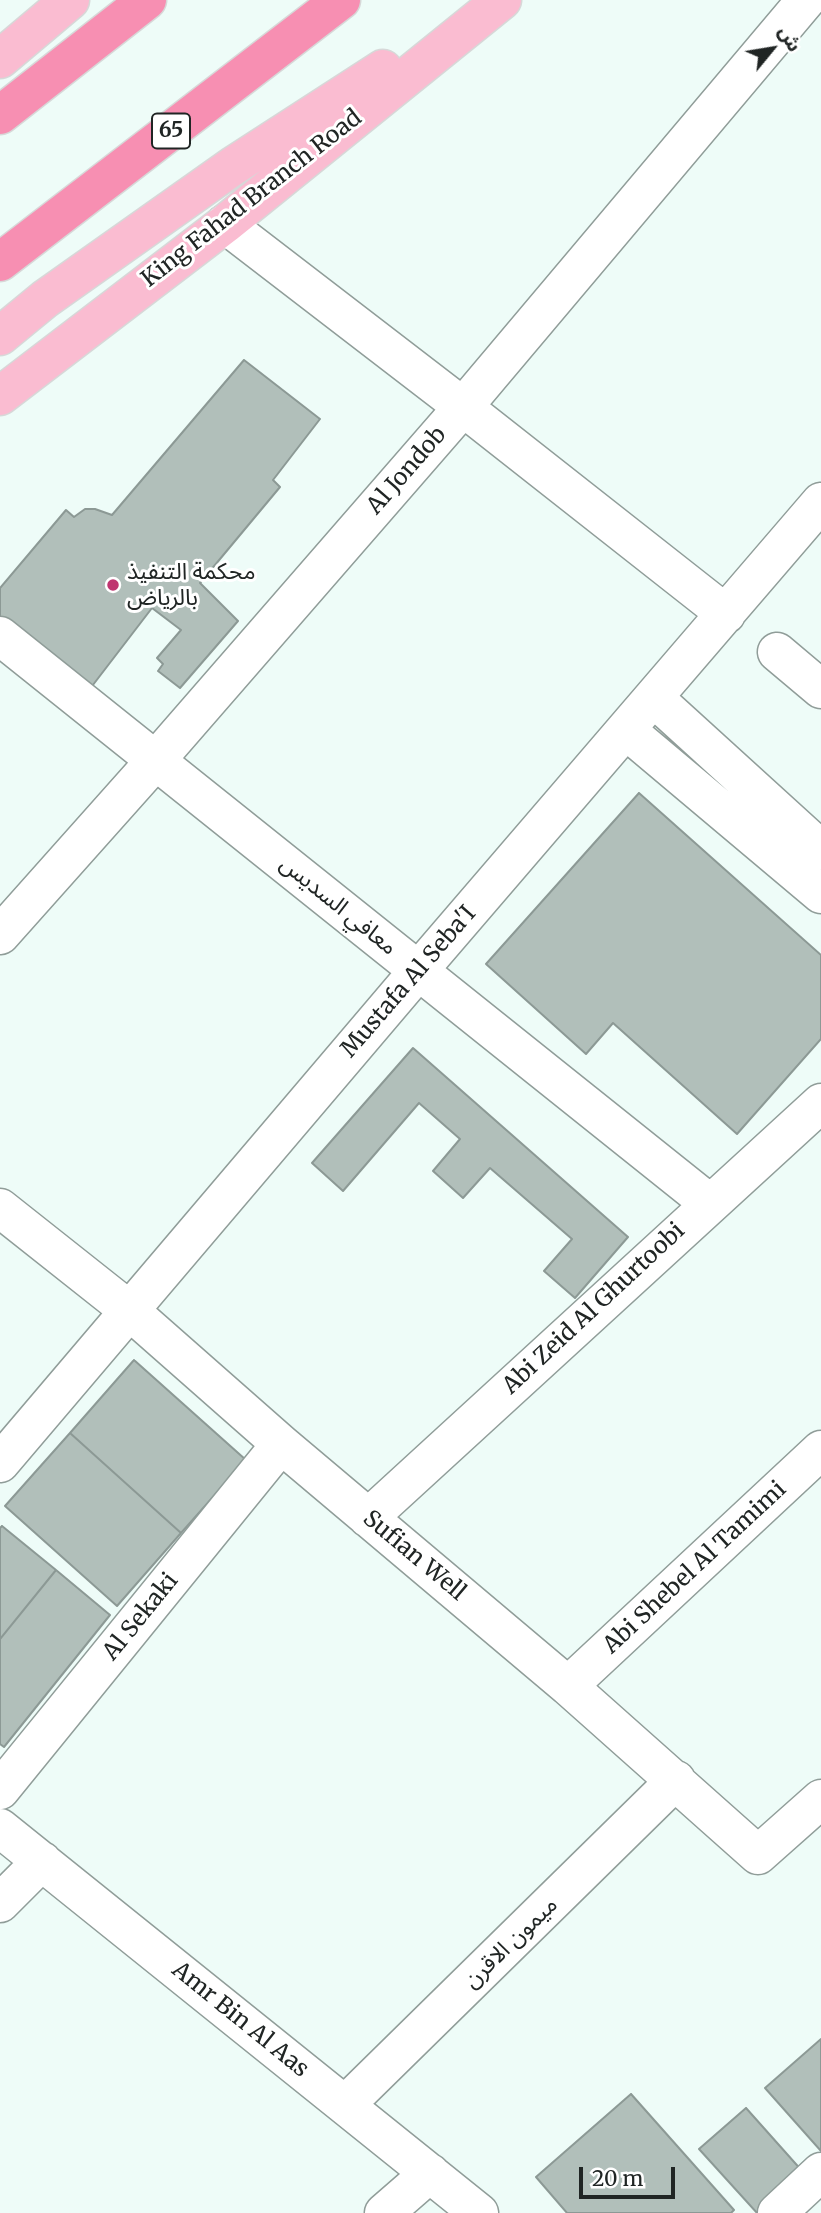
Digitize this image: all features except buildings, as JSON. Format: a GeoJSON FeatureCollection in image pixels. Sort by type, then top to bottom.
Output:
{"type":"FeatureCollection","features":[{"type":"Feature","properties":{"kind":"highway"},"geometry":{"type":"LineString","coordinates":[[0,115],[147,0]]}},
{"type":"Feature","properties":{"kind":"highway","name":"65"},"geometry":{"type":"LineString","coordinates":[[0,262],[341,0]]}},
{"type":"Feature","properties":{"kind":"main road"},"geometry":{"type":"LineString","coordinates":[[0,59],[70,0]]}},
{"type":"Feature","properties":{"kind":"main road"},"geometry":{"type":"LineString","coordinates":[[0,336],[46,299],[233,166],[489,0]]}},
{"type":"Feature","properties":{"kind":"main road","name":"King Fahad Branch Road"},"geometry":{"type":"LineString","coordinates":[[0,396],[225,224],[502,0]]}},
{"type":"Feature","properties":{"kind":"street","name":"Al Jondob"},"geometry":{"type":"LineString","coordinates":[[0,934],[156,760],[463,407],[806,0]]}},
{"type":"Feature","properties":{"kind":"street"},"geometry":{"type":"LineString","coordinates":[[225,224],[726,614]]}},
{"type":"Feature","properties":{"kind":"street","name":"Mustafa Al Seba'I"},"geometry":{"type":"LineString","coordinates":[[0,1463],[821,502]]}},
{"type":"Feature","properties":{"kind":"street","name":"معافي السديس"},"geometry":{"type":"LineString","coordinates":[[0,636],[709,1203]]}},
{"type":"Feature","properties":{"kind":"street"},"geometry":{"type":"LineString","coordinates":[[777,652],[821,689]]}},
{"type":"Feature","properties":{"kind":"street"},"geometry":{"type":"LineString","coordinates":[[654,698],[821,850]]}},
{"type":"Feature","properties":{"kind":"street"},"geometry":{"type":"LineString","coordinates":[[626,730],[821,894]]}},
{"type":"Feature","properties":{"kind":"street","name":"Abi Zeid Al Ghurtoobi"},"geometry":{"type":"LineString","coordinates":[[368,1518],[821,1103]]}},
{"type":"Feature","properties":{"kind":"street","name":"Sufian Well"},"geometry":{"type":"LineString","coordinates":[[0,1208],[130,1311],[281,1444],[568,1686],[758,1855],[821,1799]]}},
{"type":"Feature","properties":{"kind":"street","name":"Al Sekaki"},"geometry":{"type":"LineString","coordinates":[[0,1790],[281,1444]]}},
{"type":"Feature","properties":{"kind":"street","name":"Abi Shebel Al Tamimi"},"geometry":{"type":"LineString","coordinates":[[568,1686],[821,1450]]}},
{"type":"Feature","properties":{"kind":"street","name":"ميمون الاقرن"},"geometry":{"type":"LineString","coordinates":[[345,2105],[676,1780]]}},
{"type":"Feature","properties":{"kind":"street","name":"Amr Bin Al Aas"},"geometry":{"type":"LineString","coordinates":[[0,1828],[479,2213]]}},
{"type":"Feature","properties":{"kind":"street"},"geometry":{"type":"LineString","coordinates":[[0,1903],[42,1861]]}},
{"type":"Feature","properties":{"kind":"street"},"geometry":{"type":"LineString","coordinates":[[777,2213],[821,2172]]}},
{"type":"Feature","properties":{"kind":"street"},"geometry":{"type":"LineString","coordinates":[[384,2213],[430,2173]]}},
{"type":"Feature","properties":{"kind":"place","name":"محكمة التنفيذ بالرياض"},"geometry":{"type":"Point","coordinates":[113,585]}}]}
